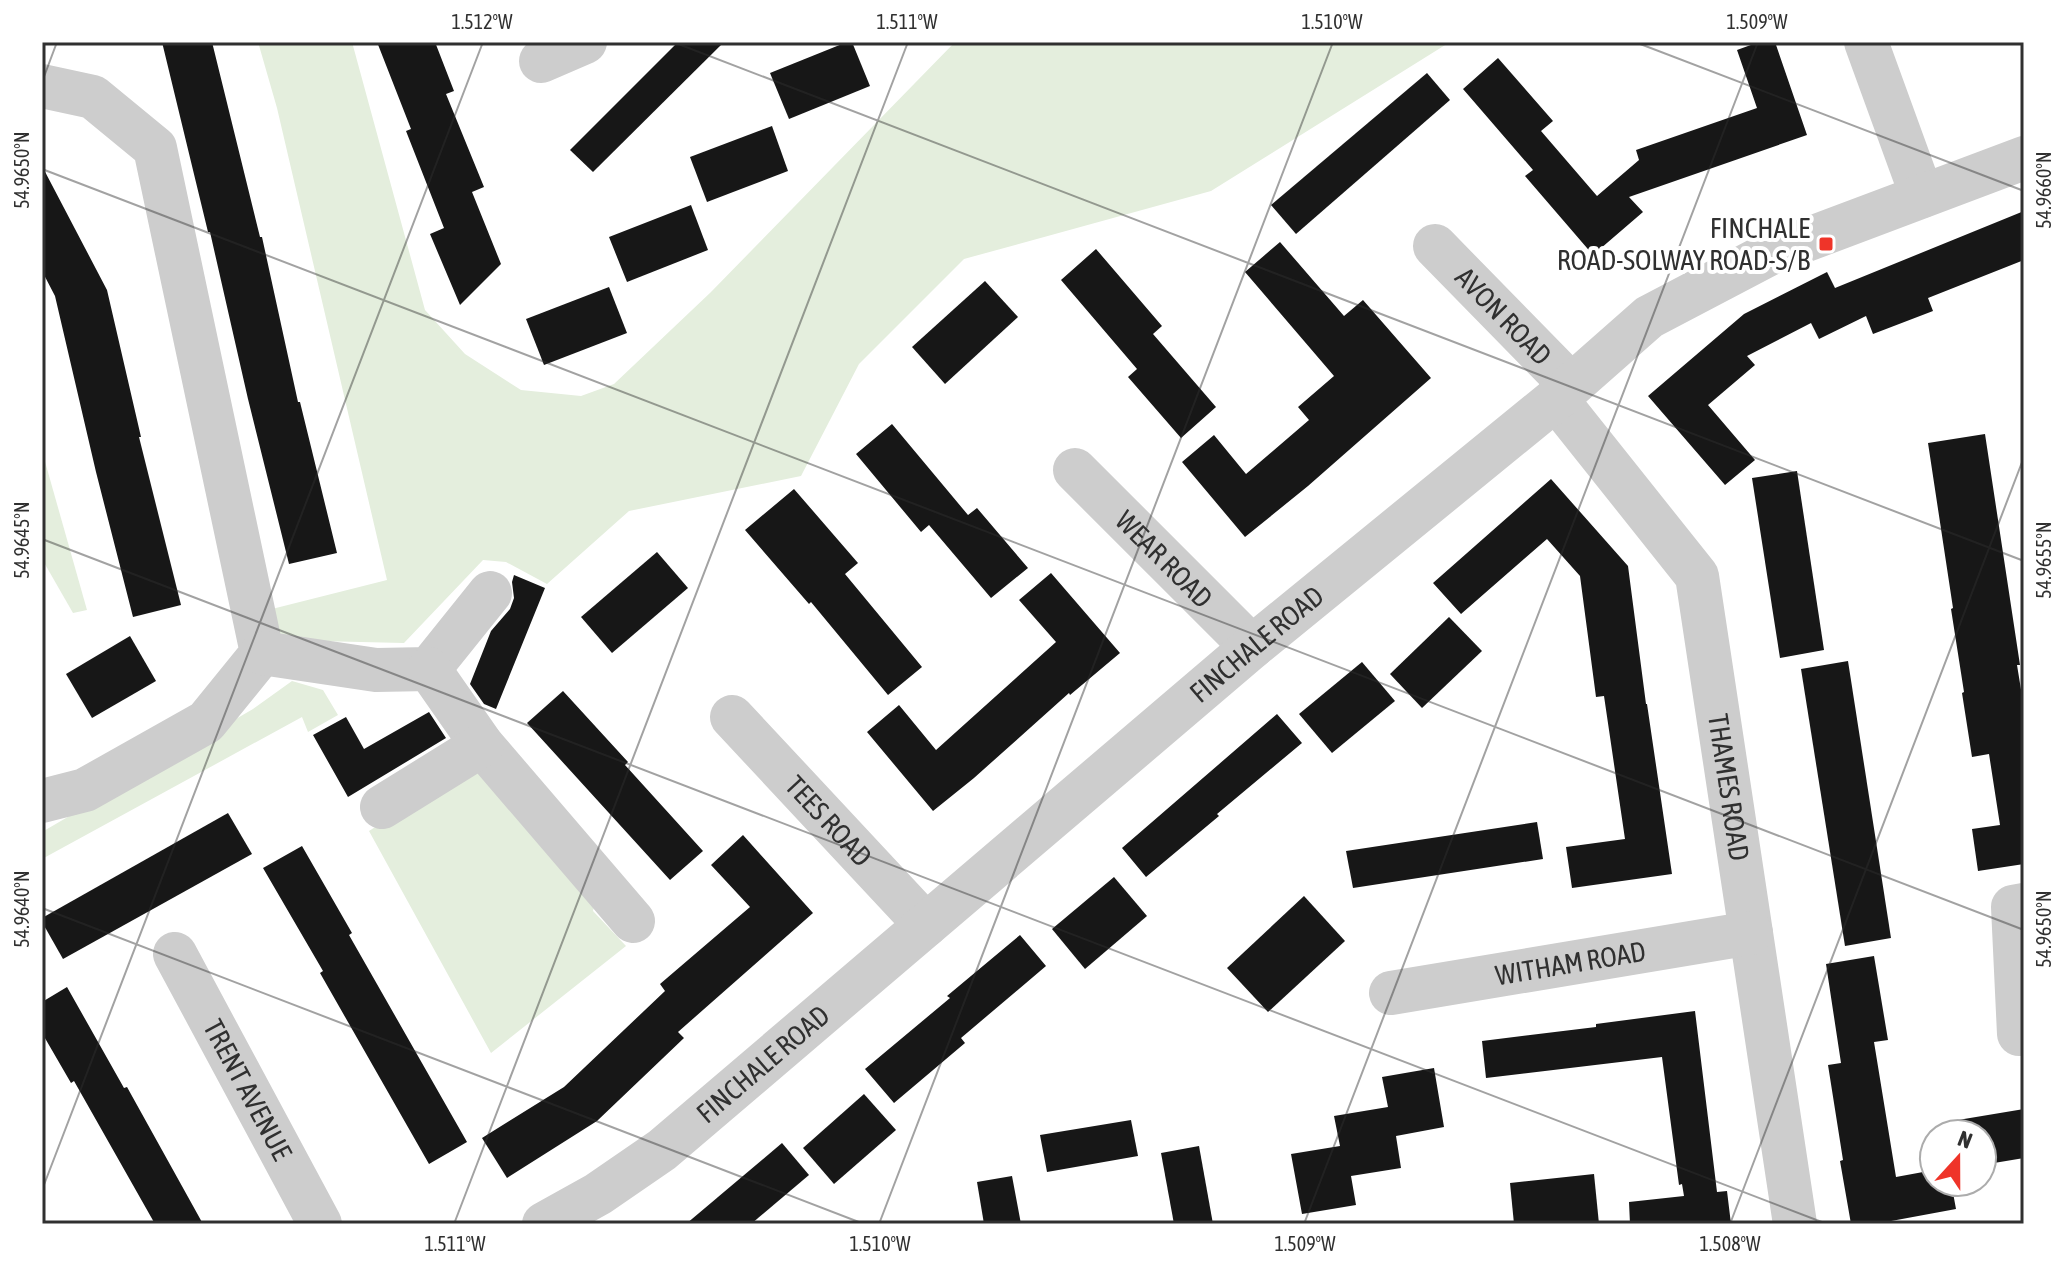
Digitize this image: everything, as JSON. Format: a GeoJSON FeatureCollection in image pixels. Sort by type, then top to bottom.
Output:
{"type":"FeatureCollection","features":[{"type":"Feature","properties":{"kind":"street"},"geometry":{"type":"LineString","coordinates":[[541,61],[585,42]]}},
{"type":"Feature","properties":{"kind":"street"},"geometry":{"type":"LineString","coordinates":[[1866,42],[1922,196]]}},
{"type":"Feature","properties":{"kind":"street"},"geometry":{"type":"LineString","coordinates":[[42,86],[93,97],[155,148],[262,653]]}},
{"type":"Feature","properties":{"kind":"street","name":"FINCHALE ROAD"},"geometry":{"type":"LineString","coordinates":[[544,1224],[609,1209],[662,1150],[1252,647],[1564,392],[1649,317],[1769,254],[2024,158]]}},
{"type":"Feature","properties":{"kind":"street","name":"AVON ROAD"},"geometry":{"type":"LineString","coordinates":[[1435,246],[1564,392]]}},
{"type":"Feature","properties":{"kind":"street","name":"THAMES ROAD"},"geometry":{"type":"LineString","coordinates":[[1564,392],[1697,576],[1795,1224]]}},
{"type":"Feature","properties":{"kind":"street","name":"WEAR ROAD"},"geometry":{"type":"LineString","coordinates":[[1075,470],[1252,647]]}},
{"type":"Feature","properties":{"kind":"street"},"geometry":{"type":"LineString","coordinates":[[429,669],[490,593]]}},
{"type":"Feature","properties":{"kind":"street"},"geometry":{"type":"LineString","coordinates":[[262,653],[376,670],[429,669]]}},
{"type":"Feature","properties":{"kind":"street"},"geometry":{"type":"LineString","coordinates":[[42,801],[85,790],[206,722],[262,653]]}},
{"type":"Feature","properties":{"kind":"street"},"geometry":{"type":"LineString","coordinates":[[429,669],[482,745],[633,921]]}},
{"type":"Feature","properties":{"kind":"street","name":"TEES ROAD"},"geometry":{"type":"LineString","coordinates":[[732,717],[926,925]]}},
{"type":"Feature","properties":{"kind":"street"},"geometry":{"type":"LineString","coordinates":[[382,807],[482,745]]}},
{"type":"Feature","properties":{"kind":"street"},"geometry":{"type":"LineString","coordinates":[[2019,1034],[2013,907],[2024,905]]}},
{"type":"Feature","properties":{"kind":"street","name":"WITHAM ROAD"},"geometry":{"type":"LineString","coordinates":[[1391,993],[1751,933]]}},
{"type":"Feature","properties":{"kind":"street","name":"TRENT AVENUE"},"geometry":{"type":"LineString","coordinates":[[175,954],[320,1224]]}},
{"type":"Feature","properties":{"kind":"green space"},"geometry":{"type":"Polygon","coordinates":[[[258,42],[352,42],[425,310],[465,354],[521,390],[581,396],[614,384],[711,292],[955,42],[1450,42],[1211,191],[964,259],[859,364],[801,476],[629,511],[547,584],[506,562],[483,560],[404,643],[274,640],[268,610],[387,580],[277,108],[258,42]]]}},
{"type":"Feature","properties":{"kind":"green space"},"geometry":{"type":"Polygon","coordinates":[[[42,451],[87,610],[73,613],[42,559],[42,451]]]}},
{"type":"Feature","properties":{"kind":"green space"},"geometry":{"type":"Polygon","coordinates":[[[292,681],[323,690],[338,715],[308,732],[302,717],[42,859],[42,832],[253,709],[292,681]]]}},
{"type":"Feature","properties":{"kind":"green space"},"geometry":{"type":"Polygon","coordinates":[[[474,764],[597,893],[593,911],[626,946],[491,1053],[369,831],[474,764]]]}},
{"type":"Feature","properties":{"kind":"building"},"geometry":{"type":"Polygon","coordinates":[[[162,42],[212,42],[337,553],[289,564],[162,42]]]}},
{"type":"Feature","properties":{"kind":"building"},"geometry":{"type":"Polygon","coordinates":[[[377,42],[435,42],[454,91],[446,94],[484,187],[472,192],[501,264],[460,305],[430,234],[444,228],[406,131],[411,129],[377,42]]]}},
{"type":"Feature","properties":{"kind":"building"},"geometry":{"type":"Polygon","coordinates":[[[678,42],[724,42],[593,172],[570,150],[678,42]]]}},
{"type":"Feature","properties":{"kind":"building"},"geometry":{"type":"Polygon","coordinates":[[[852,42],[870,86],[789,119],[770,73],[852,42]]]}},
{"type":"Feature","properties":{"kind":"building"},"geometry":{"type":"Polygon","coordinates":[[[1759,42],[1775,42],[1807,135],[1629,197],[1643,212],[1593,255],[1525,176],[1533,170],[1463,89],[1498,58],[1553,121],[1541,131],[1597,196],[1639,160],[1636,150],[1757,108],[1737,50],[1759,42]]]}},
{"type":"Feature","properties":{"kind":"building"},"geometry":{"type":"Polygon","coordinates":[[[1427,73],[1450,100],[1296,234],[1271,205],[1427,73]]]}},
{"type":"Feature","properties":{"kind":"building"},"geometry":{"type":"Polygon","coordinates":[[[772,126],[788,171],[707,202],[690,157],[772,126]]]}},
{"type":"Feature","properties":{"kind":"building"},"geometry":{"type":"Polygon","coordinates":[[[42,166],[107,290],[139,437],[181,605],[133,617],[55,296],[42,271],[42,166]]]}},
{"type":"Feature","properties":{"kind":"building"},"geometry":{"type":"Polygon","coordinates":[[[691,205],[708,250],[627,282],[609,237],[691,205]]]}},
{"type":"Feature","properties":{"kind":"building"},"geometry":{"type":"Polygon","coordinates":[[[2024,211],[2024,260],[1928,298],[1933,311],[1873,334],[1866,316],[1819,339],[1811,323],[1747,356],[1755,365],[1708,405],[1755,460],[1725,485],[1648,396],[1744,314],[1827,272],[1835,288],[2024,211]]]}},
{"type":"Feature","properties":{"kind":"building"},"geometry":{"type":"Polygon","coordinates":[[[1280,242],[1344,316],[1363,300],[1431,378],[1245,537],[1182,462],[1214,435],[1246,474],[1309,420],[1298,407],[1334,376],[1245,272],[1280,242]]]}},
{"type":"Feature","properties":{"kind":"building"},"geometry":{"type":"Polygon","coordinates":[[[1096,249],[1162,326],[1153,334],[1216,407],[1181,438],[1128,377],[1137,369],[1061,280],[1096,249]]]}},
{"type":"Feature","properties":{"kind":"building"},"geometry":{"type":"Polygon","coordinates":[[[985,281],[1018,317],[945,384],[912,347],[985,281]]]}},
{"type":"Feature","properties":{"kind":"building"},"geometry":{"type":"Polygon","coordinates":[[[609,287],[627,333],[544,365],[526,319],[609,287]]]}},
{"type":"Feature","properties":{"kind":"building"},"geometry":{"type":"Polygon","coordinates":[[[892,424],[968,515],[977,508],[1028,568],[991,598],[929,525],[921,532],[856,454],[892,424]]]}},
{"type":"Feature","properties":{"kind":"building"},"geometry":{"type":"Polygon","coordinates":[[[1985,434],[2024,708],[2024,864],[1978,871],[1972,829],[2000,825],[1989,754],[1972,757],[1928,443],[1985,434]]]}},
{"type":"Feature","properties":{"kind":"building"},"geometry":{"type":"Polygon","coordinates":[[[1797,471],[1824,650],[1780,658],[1752,478],[1797,471]]]}},
{"type":"Feature","properties":{"kind":"building"},"geometry":{"type":"Polygon","coordinates":[[[1551,479],[1628,566],[1672,874],[1572,888],[1566,847],[1625,839],[1604,696],[1596,697],[1580,576],[1547,539],[1461,614],[1433,583],[1551,479]]]}},
{"type":"Feature","properties":{"kind":"building"},"geometry":{"type":"Polygon","coordinates":[[[794,489],[858,563],[845,574],[922,667],[888,695],[811,602],[809,604],[745,530],[794,489]]]}},
{"type":"Feature","properties":{"kind":"building"},"geometry":{"type":"Polygon","coordinates":[[[657,552],[688,588],[612,653],[581,617],[657,552]]]}},
{"type":"Feature","properties":{"kind":"building"},"geometry":{"type":"Polygon","coordinates":[[[1051,573],[1120,653],[933,811],[867,732],[899,705],[936,750],[1056,642],[1019,600],[1051,573]]]}},
{"type":"Feature","properties":{"kind":"building"},"geometry":{"type":"Polygon","coordinates":[[[514,575],[545,588],[496,709],[484,704],[470,684],[491,631],[510,609],[514,598],[514,575]]]}},
{"type":"Feature","properties":{"kind":"building"},"geometry":{"type":"Polygon","coordinates":[[[1449,617],[1482,651],[1422,708],[1390,674],[1449,617]]]}},
{"type":"Feature","properties":{"kind":"building"},"geometry":{"type":"Polygon","coordinates":[[[130,636],[156,681],[92,718],[66,674],[130,636]]]}},
{"type":"Feature","properties":{"kind":"building"},"geometry":{"type":"Polygon","coordinates":[[[1848,661],[1891,938],[1845,946],[1801,669],[1848,661]]]}},
{"type":"Feature","properties":{"kind":"building"},"geometry":{"type":"Polygon","coordinates":[[[1362,662],[1395,701],[1332,753],[1299,714],[1362,662]]]}},
{"type":"Feature","properties":{"kind":"building"},"geometry":{"type":"Polygon","coordinates":[[[563,691],[703,851],[670,880],[527,723],[563,691]]]}},
{"type":"Feature","properties":{"kind":"building"},"geometry":{"type":"Polygon","coordinates":[[[429,712],[446,738],[348,797],[313,735],[346,717],[364,749],[429,712]]]}},
{"type":"Feature","properties":{"kind":"building"},"geometry":{"type":"Polygon","coordinates":[[[1277,714],[1302,743],[1146,877],[1122,848],[1277,714]]]}},
{"type":"Feature","properties":{"kind":"building"},"geometry":{"type":"Polygon","coordinates":[[[228,813],[252,854],[63,959],[42,918],[228,813]]]}},
{"type":"Feature","properties":{"kind":"building"},"geometry":{"type":"Polygon","coordinates":[[[1537,822],[1543,859],[1353,888],[1346,851],[1537,822]]]}},
{"type":"Feature","properties":{"kind":"building"},"geometry":{"type":"Polygon","coordinates":[[[743,835],[813,913],[678,1032],[684,1038],[597,1121],[507,1178],[482,1138],[564,1087],[665,991],[660,984],[750,907],[711,865],[743,835]]]}},
{"type":"Feature","properties":{"kind":"building"},"geometry":{"type":"Polygon","coordinates":[[[302,846],[467,1142],[429,1164],[263,868],[302,846]]]}},
{"type":"Feature","properties":{"kind":"building"},"geometry":{"type":"Polygon","coordinates":[[[1114,877],[1147,916],[1085,969],[1052,929],[1114,877]]]}},
{"type":"Feature","properties":{"kind":"building"},"geometry":{"type":"Polygon","coordinates":[[[1304,896],[1345,941],[1268,1012],[1227,968],[1304,896]]]}},
{"type":"Feature","properties":{"kind":"building"},"geometry":{"type":"Polygon","coordinates":[[[1020,935],[1046,966],[961,1038],[965,1043],[894,1103],[865,1069],[1020,935]]]}},
{"type":"Feature","properties":{"kind":"building"},"geometry":{"type":"Polygon","coordinates":[[[1874,956],[1888,1040],[1874,1042],[1896,1177],[1918,1173],[1918,1198],[1954,1198],[1956,1209],[1875,1224],[1851,1224],[1828,1065],[1841,1063],[1826,964],[1874,956]]]}},
{"type":"Feature","properties":{"kind":"building"},"geometry":{"type":"Polygon","coordinates":[[[67,987],[203,1224],[155,1224],[74,1081],[71,1083],[42,1033],[42,1002],[67,987]]]}},
{"type":"Feature","properties":{"kind":"building"},"geometry":{"type":"Polygon","coordinates":[[[1695,1011],[1717,1192],[1727,1191],[1731,1224],[1630,1224],[1629,1202],[1684,1196],[1682,1184],[1679,1185],[1662,1057],[1486,1078],[1482,1041],[1695,1011]]]}},
{"type":"Feature","properties":{"kind":"building"},"geometry":{"type":"Polygon","coordinates":[[[1434,1068],[1444,1127],[1396,1136],[1401,1168],[1351,1176],[1356,1205],[1302,1214],[1291,1154],[1340,1146],[1334,1116],[1388,1107],[1382,1077],[1434,1068]]]}},
{"type":"Feature","properties":{"kind":"building"},"geometry":{"type":"Polygon","coordinates":[[[864,1094],[896,1130],[834,1184],[803,1148],[864,1094]]]}},
{"type":"Feature","properties":{"kind":"building"},"geometry":{"type":"Polygon","coordinates":[[[2024,1109],[2024,1158],[1998,1162],[1998,1118],[1970,1118],[2024,1109]]]}},
{"type":"Feature","properties":{"kind":"building"},"geometry":{"type":"Polygon","coordinates":[[[1131,1120],[1138,1156],[1047,1172],[1040,1135],[1131,1120]]]}},
{"type":"Feature","properties":{"kind":"building"},"geometry":{"type":"Polygon","coordinates":[[[782,1143],[809,1175],[751,1224],[686,1224],[782,1143]]]}},
{"type":"Feature","properties":{"kind":"building"},"geometry":{"type":"Polygon","coordinates":[[[1199,1146],[1213,1224],[1174,1224],[1161,1153],[1199,1146]]]}},
{"type":"Feature","properties":{"kind":"building"},"geometry":{"type":"Polygon","coordinates":[[[1594,1174],[1599,1224],[1514,1224],[1510,1183],[1594,1174]]]}},
{"type":"Feature","properties":{"kind":"building"},"geometry":{"type":"Polygon","coordinates":[[[1012,1176],[1021,1224],[984,1224],[977,1182],[1012,1176]]]}},
{"type":"Feature","properties":{"kind":"place","name":"FINCHALE ROAD-SOLWAY ROAD-S/B"},"geometry":{"type":"Point","coordinates":[1826,244]}}]}
